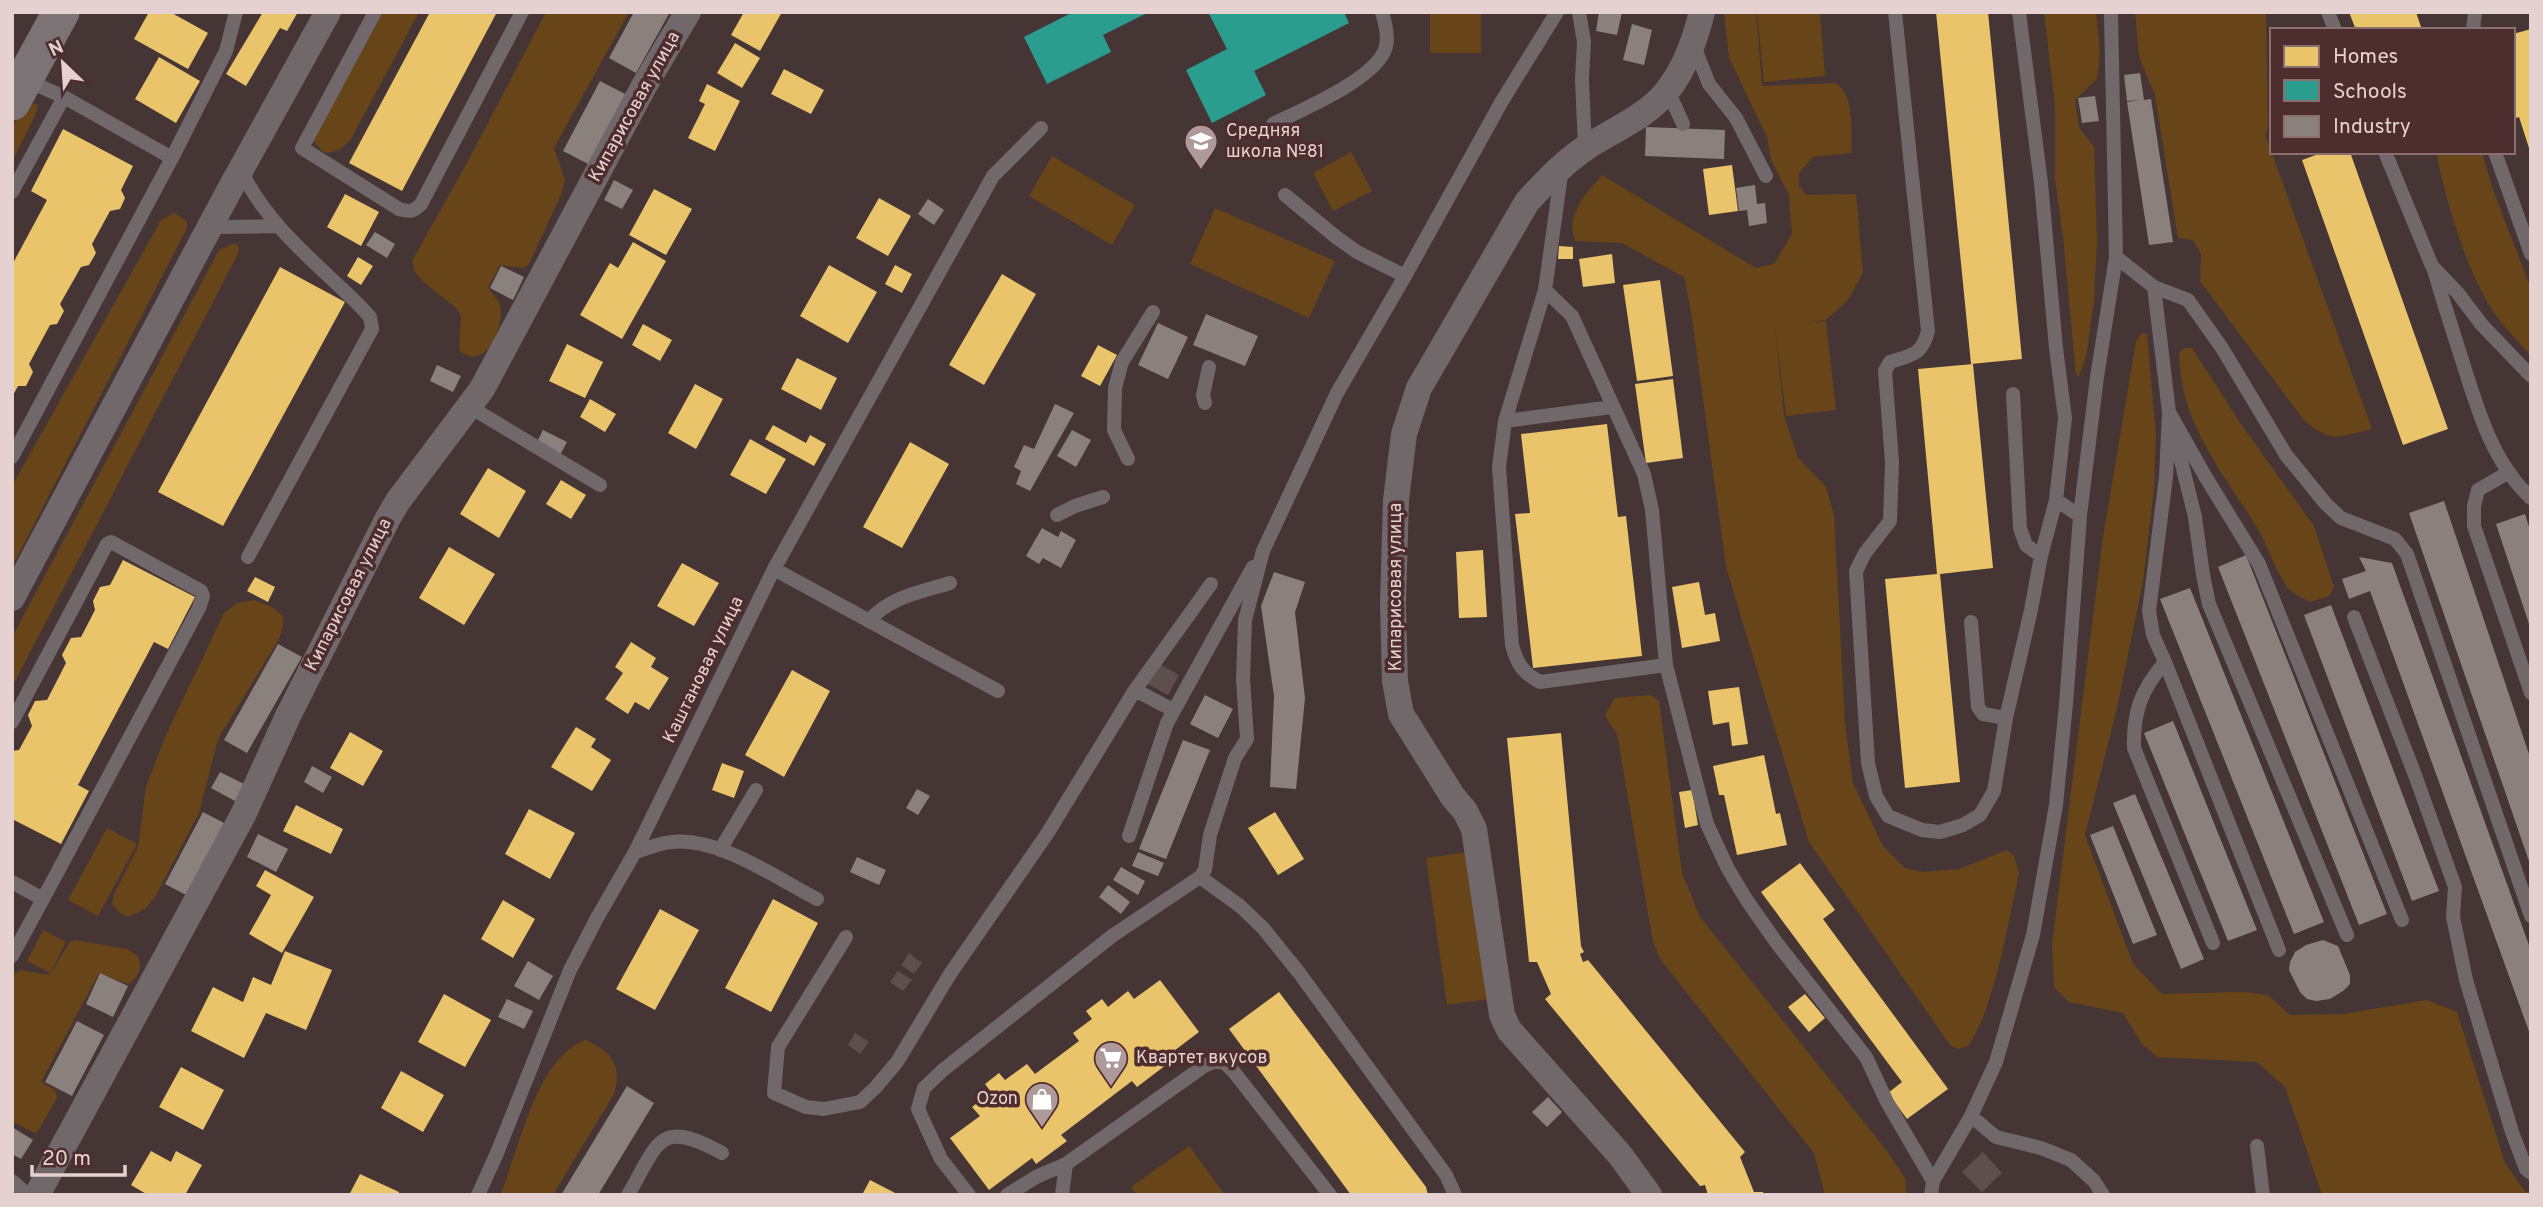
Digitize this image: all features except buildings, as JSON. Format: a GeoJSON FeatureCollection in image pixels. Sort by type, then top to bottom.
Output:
{"type":"FeatureCollection","features":[{"type":"Feature","properties":{"kind":"main road"},"geometry":{"type":"LineString","coordinates":[[24,74],[61,12]]}},
{"type":"Feature","properties":{"kind":"street"},"geometry":{"type":"LineString","coordinates":[[12,598],[211,224],[328,12]]}},
{"type":"Feature","properties":{"kind":"street","name":"Кипарисовая улица"},"geometry":{"type":"LineString","coordinates":[[37,1195],[243,815],[288,716],[388,518],[470,407],[644,86],[688,12]]}},
{"type":"Feature","properties":{"kind":"street","name":"Кипарисовая улица"},"geometry":{"type":"LineString","coordinates":[[1649,1195],[1620,1155],[1509,1030],[1502,1015],[1474,829],[1401,713],[1395,681],[1393,604],[1396,500],[1404,434],[1419,388],[1527,202],[1562,167],[1653,105],[1668,91],[1694,45],[1703,12]]}},
{"type":"Feature","properties":{"kind":"lane"},"geometry":{"type":"LineString","coordinates":[[12,457],[19,431],[173,158],[226,51],[236,12]]}},
{"type":"Feature","properties":{"kind":"lane"},"geometry":{"type":"LineString","coordinates":[[375,12],[302,148],[399,209],[410,212],[415,211],[421,204],[522,12]]}},
{"type":"Feature","properties":{"kind":"lane"},"geometry":{"type":"LineString","coordinates":[[1273,124],[1353,83],[1374,65],[1384,53],[1388,37],[1382,12]]}},
{"type":"Feature","properties":{"kind":"lane"},"geometry":{"type":"LineString","coordinates":[[1129,836],[1173,710],[1263,551],[1337,393],[1502,101],[1557,12]]}},
{"type":"Feature","properties":{"kind":"lane"},"geometry":{"type":"LineString","coordinates":[[1579,12],[1584,42],[1582,79],[1585,149]]}},
{"type":"Feature","properties":{"kind":"lane"},"geometry":{"type":"LineString","coordinates":[[1895,12],[1928,331],[1925,343],[1916,354],[1890,362],[1885,371],[1892,462],[1890,521],[1865,553],[1856,571],[1868,763],[1876,796],[1888,816],[1922,830],[1940,832],[1963,825],[1980,815],[1994,791],[2006,718],[2041,556],[2056,500],[2065,418],[2020,12]]}},
{"type":"Feature","properties":{"kind":"lane"},"geometry":{"type":"LineString","coordinates":[[1932,1188],[1971,1116],[1996,1062],[2033,935],[2056,805],[2080,516],[2116,257],[2111,12]]}},
{"type":"Feature","properties":{"kind":"lane"},"geometry":{"type":"LineString","coordinates":[[1694,45],[1709,84],[1736,118],[1766,176]]}},
{"type":"Feature","properties":{"kind":"lane"},"geometry":{"type":"LineString","coordinates":[[24,74],[173,158]]}},
{"type":"Feature","properties":{"kind":"lane"},"geometry":{"type":"LineString","coordinates":[[1668,91],[1683,124]]}},
{"type":"Feature","properties":{"kind":"lane"},"geometry":{"type":"LineString","coordinates":[[12,192],[64,97]]}},
{"type":"Feature","properties":{"kind":"lane","name":"Каштановая улица"},"geometry":{"type":"LineString","coordinates":[[478,1195],[570,970],[635,852],[774,569],[993,176],[1041,128]]}},
{"type":"Feature","properties":{"kind":"lane"},"geometry":{"type":"LineString","coordinates":[[2386,154],[2432,266],[2481,420],[2509,472],[2518,486],[2531,498]]}},
{"type":"Feature","properties":{"kind":"lane"},"geometry":{"type":"LineString","coordinates":[[2495,154],[2531,254]]}},
{"type":"Feature","properties":{"kind":"lane"},"geometry":{"type":"LineString","coordinates":[[1562,167],[1545,290],[1504,421],[1499,467],[1512,645],[1521,669],[1540,682],[1666,665]]}},
{"type":"Feature","properties":{"kind":"lane"},"geometry":{"type":"LineString","coordinates":[[241,170],[248,185],[278,226],[370,317],[372,329],[248,557]]}},
{"type":"Feature","properties":{"kind":"lane"},"geometry":{"type":"LineString","coordinates":[[1285,195],[1357,252],[1405,276]]}},
{"type":"Feature","properties":{"kind":"lane"},"geometry":{"type":"LineString","coordinates":[[211,224],[222,227],[278,226]]}},
{"type":"Feature","properties":{"kind":"lane"},"geometry":{"type":"LineString","coordinates":[[2116,257],[2154,287],[2188,300],[2222,348],[2286,456],[2326,504],[2341,518],[2395,538],[2407,554],[2531,916]]}},
{"type":"Feature","properties":{"kind":"lane"},"geometry":{"type":"LineString","coordinates":[[2432,266],[2457,292],[2482,325],[2531,376]]}},
{"type":"Feature","properties":{"kind":"lane"},"geometry":{"type":"LineString","coordinates":[[2154,287],[2169,412],[2195,517],[2209,604],[2347,935]]}},
{"type":"Feature","properties":{"kind":"lane"},"geometry":{"type":"LineString","coordinates":[[1545,290],[1572,316],[1644,474],[1652,510],[1666,665],[1707,824],[1728,869],[1776,942],[1866,1057],[1932,1188]]}},
{"type":"Feature","properties":{"kind":"lane"},"geometry":{"type":"LineString","coordinates":[[1128,459],[1114,429],[1115,388],[1122,362],[1153,312]]}},
{"type":"Feature","properties":{"kind":"lane"},"geometry":{"type":"LineString","coordinates":[[1205,403],[1204,386],[1209,367]]}},
{"type":"Feature","properties":{"kind":"lane"},"geometry":{"type":"LineString","coordinates":[[2013,394],[2020,528],[2026,545],[2041,556]]}},
{"type":"Feature","properties":{"kind":"lane"},"geometry":{"type":"LineString","coordinates":[[470,407],[600,485]]}},
{"type":"Feature","properties":{"kind":"lane"},"geometry":{"type":"LineString","coordinates":[[1504,421],[1612,407]]}},
{"type":"Feature","properties":{"kind":"lane"},"geometry":{"type":"LineString","coordinates":[[2169,412],[2166,477],[2149,611],[2153,635],[2279,950]]}},
{"type":"Feature","properties":{"kind":"lane"},"geometry":{"type":"LineString","coordinates":[[2169,412],[2259,565],[2402,920]]}},
{"type":"Feature","properties":{"kind":"lane"},"geometry":{"type":"LineString","coordinates":[[2509,472],[2478,490],[2474,506],[2474,526],[2531,693]]}},
{"type":"Feature","properties":{"kind":"lane"},"geometry":{"type":"LineString","coordinates":[[1057,514],[1086,501],[1103,497]]}},
{"type":"Feature","properties":{"kind":"lane"},"geometry":{"type":"LineString","coordinates":[[2056,500],[2080,516]]}},
{"type":"Feature","properties":{"kind":"lane"},"geometry":{"type":"LineString","coordinates":[[12,722],[107,544],[111,542],[201,591],[203,596],[200,608],[12,956]]}},
{"type":"Feature","properties":{"kind":"lane"},"geometry":{"type":"LineString","coordinates":[[969,1195],[941,1159],[918,1109],[924,1088],[1112,936],[1200,877],[1205,870],[1210,835],[1235,758],[1247,739],[1243,679],[1245,620],[1263,551]]}},
{"type":"Feature","properties":{"kind":"lane"},"geometry":{"type":"LineString","coordinates":[[774,569],[998,691]]}},
{"type":"Feature","properties":{"kind":"lane"},"geometry":{"type":"LineString","coordinates":[[869,621],[875,613],[894,601],[950,583]]}},
{"type":"Feature","properties":{"kind":"lane"},"geometry":{"type":"LineString","coordinates":[[846,937],[778,1047],[774,1093],[806,1107],[841,1108],[860,1102],[897,1062],[950,974],[1047,834],[1135,690],[1211,584]]}},
{"type":"Feature","properties":{"kind":"lane"},"geometry":{"type":"LineString","coordinates":[[2354,617],[2455,887],[2453,918],[2466,981],[2512,1132],[2526,1170],[2531,1173]]}},
{"type":"Feature","properties":{"kind":"lane"},"geometry":{"type":"LineString","coordinates":[[1971,622],[1978,707],[1983,715],[2006,718]]}},
{"type":"Feature","properties":{"kind":"lane"},"geometry":{"type":"LineString","coordinates":[[2165,662],[2146,688],[2135,713],[2134,748],[2213,943]]}},
{"type":"Feature","properties":{"kind":"lane"},"geometry":{"type":"LineString","coordinates":[[1135,690],[1173,710]]}},
{"type":"Feature","properties":{"kind":"lane"},"geometry":{"type":"LineString","coordinates":[[720,850],[756,789]]}},
{"type":"Feature","properties":{"kind":"lane"},"geometry":{"type":"LineString","coordinates":[[635,852],[671,842],[696,842],[720,850],[817,899]]}},
{"type":"Feature","properties":{"kind":"lane"},"geometry":{"type":"LineString","coordinates":[[1200,877],[1240,906],[1263,928],[1300,974],[1446,1175],[1455,1195]]}},
{"type":"Feature","properties":{"kind":"lane"},"geometry":{"type":"LineString","coordinates":[[12,882],[43,899]]}},
{"type":"Feature","properties":{"kind":"lane"},"geometry":{"type":"LineString","coordinates":[[1007,1195],[1036,1177],[1066,1164],[1213,1062],[1224,1062],[1234,1072],[1330,1195]]}},
{"type":"Feature","properties":{"kind":"lane"},"geometry":{"type":"LineString","coordinates":[[1971,1116],[1996,1137],[2071,1160],[2094,1181],[2103,1195]]}},
{"type":"Feature","properties":{"kind":"lane"},"geometry":{"type":"LineString","coordinates":[[628,1195],[655,1149],[665,1138],[672,1135],[700,1141],[722,1153]]}},
{"type":"Feature","properties":{"kind":"lane"},"geometry":{"type":"LineString","coordinates":[[2257,1146],[2263,1195]]}},
{"type":"Feature","properties":{"kind":"lane"},"geometry":{"type":"LineString","coordinates":[[1062,1195],[1066,1164]]}},
{"type":"Feature","properties":{"kind":"lane"},"geometry":{"type":"LineString","coordinates":[[12,1181],[28,1195]]}},
{"type":"Feature","properties":{"kind":"shaded area"},"geometry":{"type":"Polygon","coordinates":[[[383,12],[419,12],[351,139],[339,150],[327,153],[314,141],[316,134],[383,12]]]}},
{"type":"Feature","properties":{"kind":"shaded area"},"geometry":{"type":"Polygon","coordinates":[[[546,12],[629,12],[554,148],[565,180],[561,195],[529,264],[524,268],[500,265],[488,288],[501,308],[494,339],[483,353],[468,356],[459,350],[461,316],[457,309],[425,283],[414,271],[412,261],[546,12]]]}},
{"type":"Feature","properties":{"kind":"shaded area"},"geometry":{"type":"Polygon","coordinates":[[[1430,12],[1481,12],[1481,53],[1430,53],[1430,12]]]}},
{"type":"Feature","properties":{"kind":"shaded area"},"geometry":{"type":"Polygon","coordinates":[[[1724,12],[1756,12],[1762,86],[1836,83],[1842,89],[1849,105],[1852,153],[1813,157],[1799,173],[1799,185],[1806,195],[1856,194],[1863,273],[1848,300],[1826,320],[1801,323],[1826,321],[1836,410],[1786,416],[1775,326],[1784,416],[1798,458],[1826,487],[1834,515],[1845,723],[1853,783],[1883,846],[1905,868],[1923,872],[1959,869],[2007,850],[2014,856],[2019,874],[2000,963],[1986,1010],[1968,1046],[1957,1049],[1950,1045],[1809,842],[1726,567],[1684,277],[1622,243],[1575,241],[1575,213],[1602,175],[1756,268],[1774,264],[1792,234],[1789,195],[1771,160],[1767,137],[1729,58],[1724,12]]]}},
{"type":"Feature","properties":{"kind":"shaded area"},"geometry":{"type":"Polygon","coordinates":[[[1757,12],[1820,12],[1825,76],[1764,82],[1757,12]]]}},
{"type":"Feature","properties":{"kind":"shaded area"},"geometry":{"type":"Polygon","coordinates":[[[2044,12],[2096,12],[2100,54],[2097,79],[2075,100],[2079,127],[2094,147],[2097,241],[2094,301],[2086,357],[2079,376],[2076,375],[2055,179],[2055,107],[2044,12]]]}},
{"type":"Feature","properties":{"kind":"shaded area"},"geometry":{"type":"Polygon","coordinates":[[[2135,12],[2266,12],[2266,137],[2270,154],[2372,429],[2342,436],[2328,435],[2303,419],[2200,281],[2201,254],[2193,240],[2178,238],[2155,95],[2139,57],[2135,12]]]}},
{"type":"Feature","properties":{"kind":"shaded area"},"geometry":{"type":"Polygon","coordinates":[[[30,102],[38,105],[35,116],[12,162],[12,137],[16,121],[23,107],[30,102]]]}},
{"type":"Feature","properties":{"kind":"shaded area"},"geometry":{"type":"Polygon","coordinates":[[[1351,152],[1372,191],[1333,211],[1313,173],[1351,152]]]}},
{"type":"Feature","properties":{"kind":"shaded area"},"geometry":{"type":"Polygon","coordinates":[[[2436,154],[2483,154],[2492,187],[2531,289],[2531,356],[2505,327],[2484,296],[2468,262],[2444,189],[2436,154]]]}},
{"type":"Feature","properties":{"kind":"shaded area"},"geometry":{"type":"Polygon","coordinates":[[[1052,156],[1135,205],[1112,245],[1029,196],[1052,156]]]}},
{"type":"Feature","properties":{"kind":"shaded area"},"geometry":{"type":"Polygon","coordinates":[[[1215,208],[1335,261],[1309,318],[1190,264],[1215,208]]]}},
{"type":"Feature","properties":{"kind":"shaded area"},"geometry":{"type":"Polygon","coordinates":[[[174,213],[187,221],[187,228],[12,567],[12,486],[161,220],[174,213]]]}},
{"type":"Feature","properties":{"kind":"shaded area"},"geometry":{"type":"Polygon","coordinates":[[[235,243],[239,247],[238,254],[12,687],[12,637],[219,250],[235,243]]]}},
{"type":"Feature","properties":{"kind":"shaded area"},"geometry":{"type":"Polygon","coordinates":[[[2142,333],[2147,334],[2156,435],[2154,489],[2143,582],[2117,708],[2085,835],[2133,964],[2162,994],[2244,992],[2268,995],[2290,1015],[2343,1014],[2427,1000],[2457,1012],[2505,1163],[2524,1190],[2531,1195],[2322,1195],[2285,1087],[2257,1062],[2157,1057],[2142,1044],[2123,1013],[2069,1002],[2054,987],[2052,944],[2103,537],[2136,341],[2142,333]]]}},
{"type":"Feature","properties":{"kind":"shaded area"},"geometry":{"type":"Polygon","coordinates":[[[2185,348],[2192,348],[2241,424],[2314,526],[2334,587],[2329,596],[2310,602],[2293,592],[2283,581],[2260,533],[2194,423],[2181,377],[2179,353],[2185,348]]]}},
{"type":"Feature","properties":{"kind":"shaded area"},"geometry":{"type":"Polygon","coordinates":[[[254,600],[272,607],[283,616],[279,639],[218,739],[199,813],[155,897],[145,909],[128,917],[112,904],[114,894],[138,847],[146,786],[166,735],[224,613],[237,603],[254,600]]]}},
{"type":"Feature","properties":{"kind":"shaded area"},"geometry":{"type":"Polygon","coordinates":[[[1651,695],[1659,701],[1682,873],[1700,917],[1887,1151],[1905,1178],[1906,1195],[1825,1195],[1814,1153],[1660,959],[1653,942],[1617,734],[1605,716],[1614,698],[1651,695]]]}},
{"type":"Feature","properties":{"kind":"shaded area"},"geometry":{"type":"Polygon","coordinates":[[[107,828],[137,844],[98,916],[68,900],[107,828]]]}},
{"type":"Feature","properties":{"kind":"shaded area"},"geometry":{"type":"Polygon","coordinates":[[[1467,852],[1488,999],[1447,1005],[1426,858],[1467,852]]]}},
{"type":"Feature","properties":{"kind":"shaded area"},"geometry":{"type":"Polygon","coordinates":[[[43,930],[66,942],[50,973],[27,961],[43,930]]]}},
{"type":"Feature","properties":{"kind":"shaded area"},"geometry":{"type":"Polygon","coordinates":[[[74,940],[127,949],[138,956],[140,968],[128,984],[99,973],[42,1080],[55,1090],[57,1098],[36,1134],[12,1121],[12,976],[20,970],[49,975],[74,940]]]}},
{"type":"Feature","properties":{"kind":"shaded area"},"geometry":{"type":"Polygon","coordinates":[[[586,1040],[602,1049],[613,1061],[617,1075],[614,1094],[553,1195],[500,1195],[542,1084],[569,1049],[586,1040]]]}},
{"type":"Feature","properties":{"kind":"shaded area"},"geometry":{"type":"Polygon","coordinates":[[[1189,1146],[1225,1195],[1137,1195],[1131,1187],[1189,1146]]]}},
{"type":"Feature","properties":{"kind":"place","name":"Средняя школа №81"},"geometry":{"type":"Point","coordinates":[1201,171]}},
{"type":"Feature","properties":{"kind":"place","name":"Квартет вкусов"},"geometry":{"type":"Point","coordinates":[1111,1088]}},
{"type":"Feature","properties":{"kind":"place","name":"Ozon"},"geometry":{"type":"Point","coordinates":[1042,1129]}}]}
